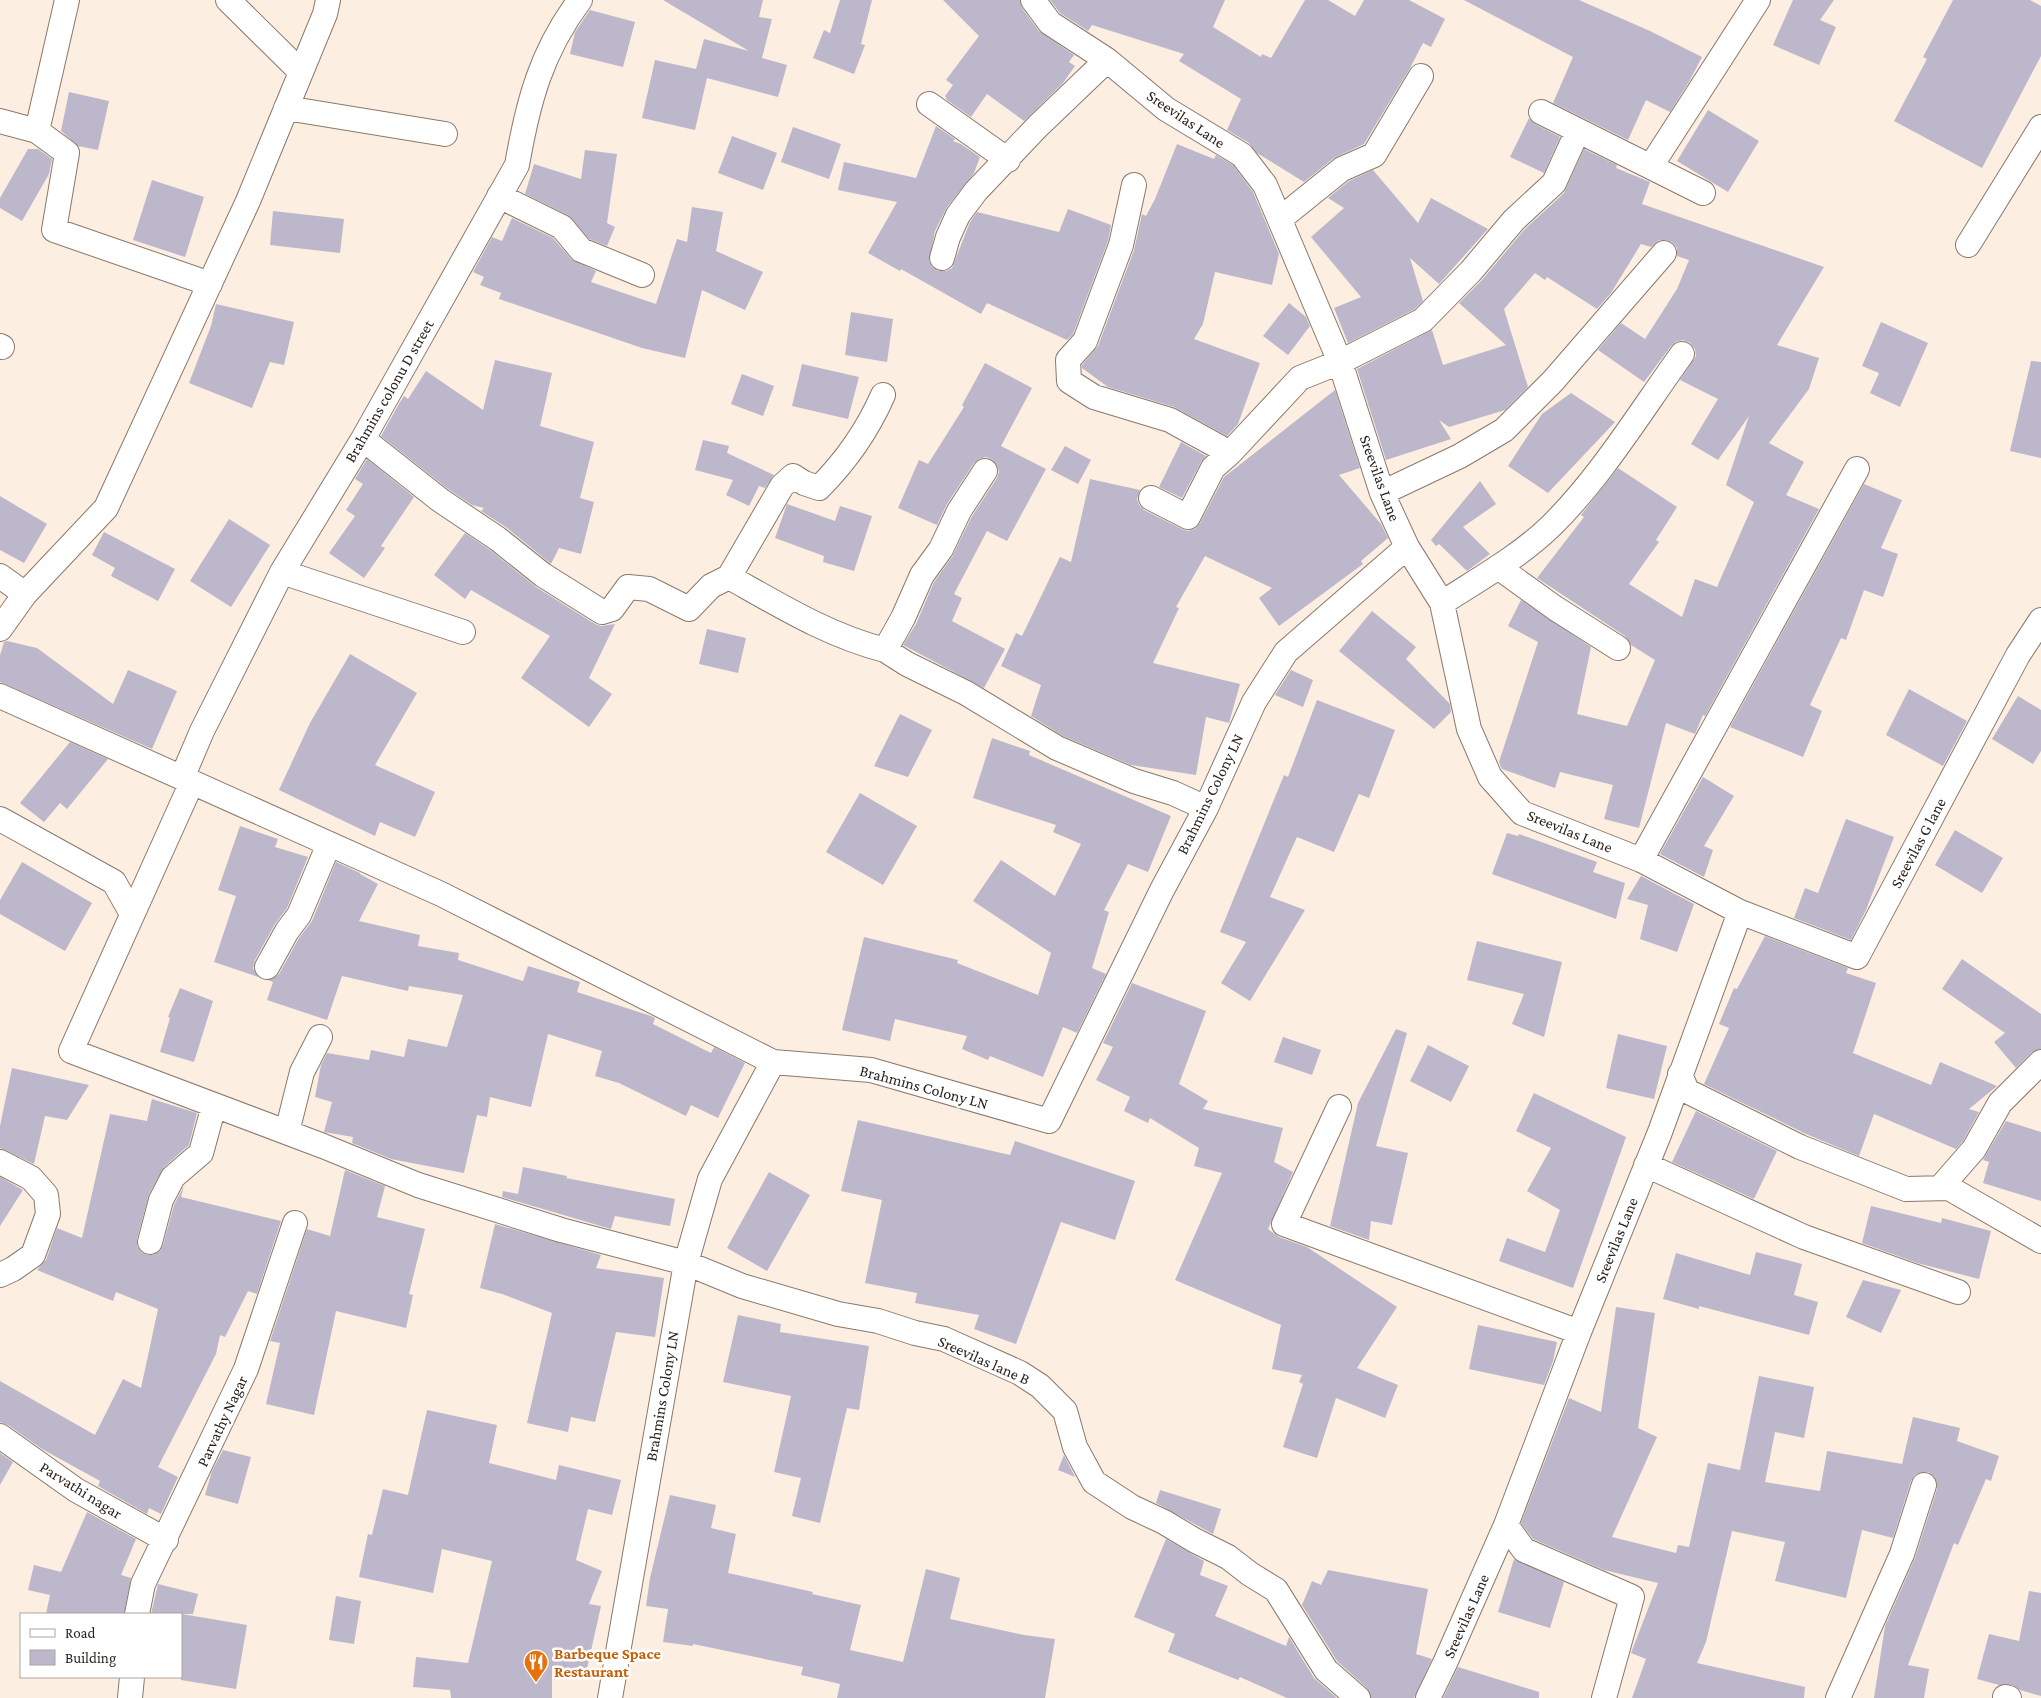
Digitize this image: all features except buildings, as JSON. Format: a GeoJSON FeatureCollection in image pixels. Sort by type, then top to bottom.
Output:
{"type":"FeatureCollection","features":[{"type":"Feature","properties":{"kind":"street"},"geometry":{"type":"LineString","coordinates":[[37,131],[67,0]]}},
{"type":"Feature","properties":{"kind":"street"},"geometry":{"type":"LineString","coordinates":[[228,0],[301,72]]}},
{"type":"Feature","properties":{"kind":"street"},"geometry":{"type":"LineString","coordinates":[[0,629],[25,594],[106,508],[248,201],[325,14],[328,0]]}},
{"type":"Feature","properties":{"kind":"street","name":"Brahmins colonu D street"},"geometry":{"type":"LineString","coordinates":[[214,1105],[71,1051],[132,914],[187,780],[202,731],[282,572],[363,439],[516,165],[525,116],[545,57],[580,0]]}},
{"type":"Feature","properties":{"kind":"street","name":"Sreevilas Lane"},"geometry":{"type":"LineString","coordinates":[[1033,0],[1050,23],[1107,60],[1166,110],[1242,155],[1265,185],[1340,362],[1382,494],[1407,547],[1442,603],[1469,729],[1490,777],[1522,813],[1641,860],[1740,912],[1646,1165],[1506,1525],[1446,1664],[1428,1698]]}},
{"type":"Feature","properties":{"kind":"street"},"geometry":{"type":"LineString","coordinates":[[1652,166],[1758,0]]}},
{"type":"Feature","properties":{"kind":"street"},"geometry":{"type":"LineString","coordinates":[[942,258],[948,236],[958,215],[976,191],[1008,160],[1038,126],[1107,60]]}},
{"type":"Feature","properties":{"kind":"street"},"geometry":{"type":"LineString","coordinates":[[1280,219],[1342,169],[1374,155],[1421,76]]}},
{"type":"Feature","properties":{"kind":"street"},"geometry":{"type":"LineString","coordinates":[[929,104],[1008,160]]}},
{"type":"Feature","properties":{"kind":"street"},"geometry":{"type":"LineString","coordinates":[[286,108],[446,134]]}},
{"type":"Feature","properties":{"kind":"street"},"geometry":{"type":"LineString","coordinates":[[1540,112],[1704,193]]}},
{"type":"Feature","properties":{"kind":"street"},"geometry":{"type":"LineString","coordinates":[[0,121],[37,131],[67,153],[54,230],[210,284]]}},
{"type":"Feature","properties":{"kind":"street"},"geometry":{"type":"LineString","coordinates":[[1968,245],[2041,127]]}},
{"type":"Feature","properties":{"kind":"street"},"geometry":{"type":"LineString","coordinates":[[1151,498],[1188,517],[1213,468],[1230,453],[1300,378],[1340,362],[1423,320],[1471,272],[1514,220],[1554,183],[1574,139]]}},
{"type":"Feature","properties":{"kind":"street"},"geometry":{"type":"LineString","coordinates":[[1134,185],[1121,245],[1085,342],[1068,360],[1069,381],[1094,397],[1170,420],[1230,453]]}},
{"type":"Feature","properties":{"kind":"street"},"geometry":{"type":"LineString","coordinates":[[499,196],[562,227],[581,250],[642,274]]}},
{"type":"Feature","properties":{"kind":"street"},"geometry":{"type":"LineString","coordinates":[[1382,494],[1460,456],[1504,430],[1553,381],[1664,252]]}},
{"type":"Feature","properties":{"kind":"street"},"geometry":{"type":"LineString","coordinates":[[1442,603],[1521,551],[1550,527],[1583,492],[1682,354]]}},
{"type":"Feature","properties":{"kind":"street"},"geometry":{"type":"LineString","coordinates":[[363,439],[440,500],[498,538],[543,575],[602,612],[612,609],[628,587],[649,588],[689,608],[711,586],[729,577],[782,486],[793,476],[804,483],[819,488],[834,473],[873,416],[883,395]]}},
{"type":"Feature","properties":{"kind":"street"},"geometry":{"type":"LineString","coordinates":[[1641,860],[1857,468]]}},
{"type":"Feature","properties":{"kind":"street"},"geometry":{"type":"LineString","coordinates":[[885,650],[903,618],[922,576],[941,549],[959,511],[985,471]]}},
{"type":"Feature","properties":{"kind":"street","name":"Brahmins Colony LN"},"geometry":{"type":"LineString","coordinates":[[610,1698],[686,1263],[710,1178],[772,1062],[871,1070],[1049,1121],[1162,890],[1206,808],[1254,702],[1286,652],[1407,547]]}},
{"type":"Feature","properties":{"kind":"street"},"geometry":{"type":"LineString","coordinates":[[1498,567],[1555,608],[1618,648]]}},
{"type":"Feature","properties":{"kind":"street"},"geometry":{"type":"LineString","coordinates":[[282,572],[463,632]]}},
{"type":"Feature","properties":{"kind":"street"},"geometry":{"type":"LineString","coordinates":[[0,576],[25,594]]}},
{"type":"Feature","properties":{"kind":"street"},"geometry":{"type":"LineString","coordinates":[[729,577],[815,624],[863,645],[885,650],[907,664],[966,693],[1057,748],[1134,781],[1173,793],[1206,808]]}},
{"type":"Feature","properties":{"kind":"street","name":"Sreevilas G lane"},"geometry":{"type":"LineString","coordinates":[[1740,912],[1857,957],[2018,655],[2041,620]]}},
{"type":"Feature","properties":{"kind":"street"},"geometry":{"type":"LineString","coordinates":[[0,696],[441,894],[772,1062]]}},
{"type":"Feature","properties":{"kind":"street"},"geometry":{"type":"LineString","coordinates":[[0,819],[114,882],[132,914]]}},
{"type":"Feature","properties":{"kind":"street"},"geometry":{"type":"LineString","coordinates":[[267,967],[298,915],[329,844]]}},
{"type":"Feature","properties":{"kind":"street"},"geometry":{"type":"LineString","coordinates":[[287,1132],[302,1072],[320,1037]]}},
{"type":"Feature","properties":{"kind":"street"},"geometry":{"type":"LineString","coordinates":[[1940,1188],[1974,1149],[2000,1103],[2041,1062]]}},
{"type":"Feature","properties":{"kind":"street"},"geometry":{"type":"LineString","coordinates":[[1680,1074],[1687,1091],[1800,1147],[1906,1189],[1949,1188],[2041,1241]]}},
{"type":"Feature","properties":{"kind":"street"},"geometry":{"type":"LineString","coordinates":[[150,1242],[161,1200],[173,1178],[202,1153],[214,1105]]}},
{"type":"Feature","properties":{"kind":"street","name":"Sreevilas lane B"},"geometry":{"type":"LineString","coordinates":[[214,1105],[287,1132],[418,1185],[561,1230],[686,1263],[742,1286],[838,1314],[944,1339],[1020,1372],[1040,1386],[1065,1411],[1075,1447],[1094,1482],[1132,1507],[1228,1557],[1250,1574],[1276,1590],[1326,1670],[1358,1698]]}},
{"type":"Feature","properties":{"kind":"street"},"geometry":{"type":"LineString","coordinates":[[1340,1107],[1284,1224],[1580,1332]]}},
{"type":"Feature","properties":{"kind":"street"},"geometry":{"type":"LineString","coordinates":[[0,1162],[31,1178],[46,1195],[48,1214],[33,1255],[13,1270],[0,1275]]}},
{"type":"Feature","properties":{"kind":"street"},"geometry":{"type":"LineString","coordinates":[[1646,1165],[1804,1237],[1958,1292]]}},
{"type":"Feature","properties":{"kind":"street","name":"Parvathy Nagar"},"geometry":{"type":"LineString","coordinates":[[137,1613],[143,1584],[166,1540],[246,1368],[295,1223]]}},
{"type":"Feature","properties":{"kind":"street","name":"Parvathi nagar"},"geometry":{"type":"LineString","coordinates":[[0,1436],[76,1490],[166,1540]]}},
{"type":"Feature","properties":{"kind":"street"},"geometry":{"type":"LineString","coordinates":[[1838,1698],[1902,1554],[1924,1485]]}},
{"type":"Feature","properties":{"kind":"street"},"geometry":{"type":"LineString","coordinates":[[1506,1525],[1524,1550],[1632,1597],[1604,1698]]}},
{"type":"Feature","properties":{"kind":"street"},"geometry":{"type":"LineString","coordinates":[[130,1698],[132,1678]]}},
{"type":"Feature","properties":{"kind":"place","name":"Barbeque Space Restaurant"},"geometry":{"type":"Point","coordinates":[536,1683]}}]}
